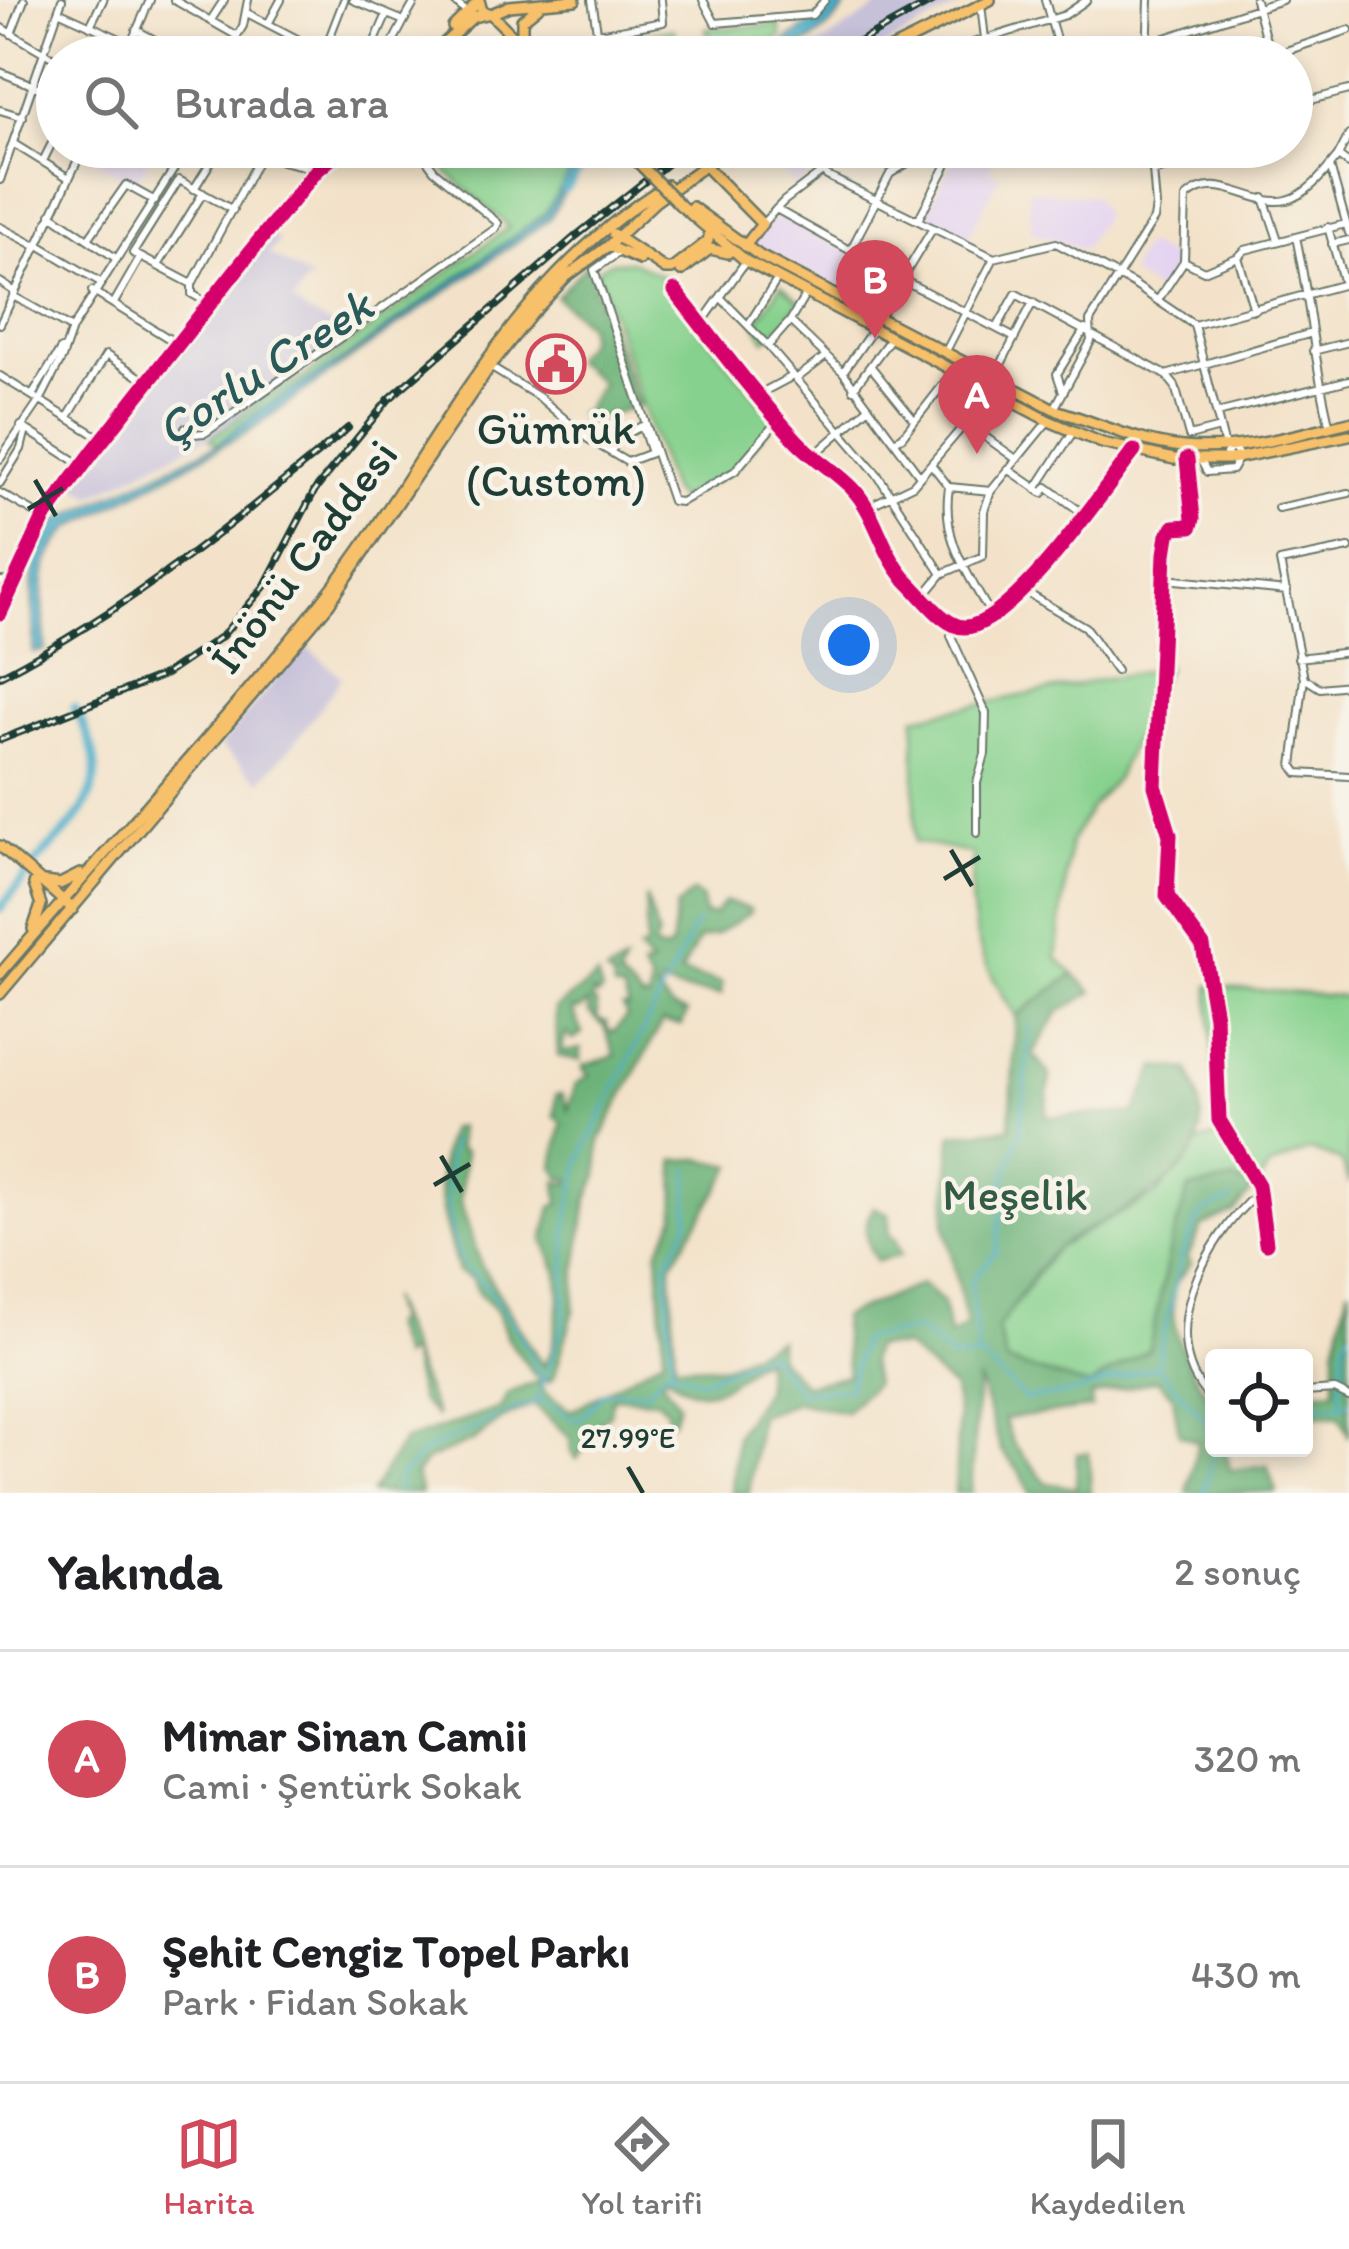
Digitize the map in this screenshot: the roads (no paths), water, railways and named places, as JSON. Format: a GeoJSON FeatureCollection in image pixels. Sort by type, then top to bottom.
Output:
{"type":"FeatureCollection","features":[{"type":"Feature","properties":{"kind":"main road"},"geometry":{"type":"LineString","coordinates":[[479,1],[480,8],[500,8],[575,0]]}},
{"type":"Feature","properties":{"kind":"main road"},"geometry":{"type":"LineString","coordinates":[[447,36],[479,1]]}},
{"type":"Feature","properties":{"kind":"main road"},"geometry":{"type":"LineString","coordinates":[[522,36],[522,20],[547,1]]}},
{"type":"Feature","properties":{"kind":"main road"},"geometry":{"type":"LineString","coordinates":[[917,36],[986,2]]}},
{"type":"Feature","properties":{"kind":"main road"},"geometry":{"type":"LineString","coordinates":[[500,8],[513,36]]}},
{"type":"Feature","properties":{"kind":"main road"},"geometry":{"type":"LineString","coordinates":[[500,8],[519,36]]}},
{"type":"Feature","properties":{"kind":"main road"},"geometry":{"type":"LineString","coordinates":[[452,36],[473,17],[500,8]]}},
{"type":"Feature","properties":{"kind":"main road"},"geometry":{"type":"LineString","coordinates":[[0,614],[44,518],[176,344],[323,168]]}},
{"type":"Feature","properties":{"kind":"main road"},"geometry":{"type":"LineString","coordinates":[[647,168],[745,261]]}},
{"type":"Feature","properties":{"kind":"main road","name":"İnönü Caddesi"},"geometry":{"type":"LineString","coordinates":[[0,974],[323,599],[490,367],[566,278],[667,189],[699,168]]}},
{"type":"Feature","properties":{"kind":"main road"},"geometry":{"type":"LineString","coordinates":[[707,168],[762,224],[745,246]]}},
{"type":"Feature","properties":{"kind":"main road"},"geometry":{"type":"LineString","coordinates":[[683,203],[745,246],[1056,410],[1105,430],[1232,453],[1349,422]]}},
{"type":"Feature","properties":{"kind":"main road"},"geometry":{"type":"LineString","coordinates":[[609,239],[672,269],[708,241],[710,230]]}},
{"type":"Feature","properties":{"kind":"main road"},"geometry":{"type":"LineString","coordinates":[[609,239],[657,272],[671,275],[714,248],[1049,421],[1134,451],[1193,459],[1349,435]]}},
{"type":"Feature","properties":{"kind":"main road","name":"İnönü Caddesi"},"geometry":{"type":"LineString","coordinates":[[0,994],[329,604],[520,312],[548,282],[609,239]]}},
{"type":"Feature","properties":{"kind":"main road"},"geometry":{"type":"LineString","coordinates":[[0,850],[71,912]]}},
{"type":"Feature","properties":{"kind":"main road"},"geometry":{"type":"LineString","coordinates":[[36,881],[71,881],[98,860]]}},
{"type":"Feature","properties":{"kind":"main road"},"geometry":{"type":"LineString","coordinates":[[27,942],[40,914],[36,881]]}},
{"type":"Feature","properties":{"kind":"street"},"geometry":{"type":"LineString","coordinates":[[11,34],[24,0]]}},
{"type":"Feature","properties":{"kind":"street"},"geometry":{"type":"LineString","coordinates":[[50,36],[62,0]]}},
{"type":"Feature","properties":{"kind":"street"},"geometry":{"type":"LineString","coordinates":[[90,26],[103,0]]}},
{"type":"Feature","properties":{"kind":"street"},"geometry":{"type":"LineString","coordinates":[[133,36],[150,0]]}},
{"type":"Feature","properties":{"kind":"street"},"geometry":{"type":"LineString","coordinates":[[174,0],[237,36],[248,13],[248,0]]}},
{"type":"Feature","properties":{"kind":"street"},"geometry":{"type":"LineString","coordinates":[[211,20],[224,0]]}},
{"type":"Feature","properties":{"kind":"street"},"geometry":{"type":"LineString","coordinates":[[268,24],[281,0]]}},
{"type":"Feature","properties":{"kind":"street"},"geometry":{"type":"LineString","coordinates":[[332,36],[348,0],[404,21]]}},
{"type":"Feature","properties":{"kind":"street"},"geometry":{"type":"LineString","coordinates":[[396,36],[416,0]]}},
{"type":"Feature","properties":{"kind":"street"},"geometry":{"type":"LineString","coordinates":[[452,0],[467,12]]}},
{"type":"Feature","properties":{"kind":"street"},"geometry":{"type":"LineString","coordinates":[[592,0],[597,31],[604,33],[664,22],[661,0]]}},
{"type":"Feature","properties":{"kind":"street"},"geometry":{"type":"LineString","coordinates":[[703,0],[715,22],[812,15],[825,0]]}},
{"type":"Feature","properties":{"kind":"street"},"geometry":{"type":"LineString","coordinates":[[1045,0],[1054,36]]}},
{"type":"Feature","properties":{"kind":"street"},"geometry":{"type":"LineString","coordinates":[[994,36],[1065,15],[1087,0]]}},
{"type":"Feature","properties":{"kind":"street"},"geometry":{"type":"LineString","coordinates":[[1148,36],[1150,0]]}},
{"type":"Feature","properties":{"kind":"street"},"geometry":{"type":"LineString","coordinates":[[1171,36],[1256,4],[1282,0]]}},
{"type":"Feature","properties":{"kind":"street"},"geometry":{"type":"LineString","coordinates":[[986,2],[987,36]]}},
{"type":"Feature","properties":{"kind":"street"},"geometry":{"type":"LineString","coordinates":[[1256,4],[1265,36]]}},
{"type":"Feature","properties":{"kind":"street"},"geometry":{"type":"LineString","coordinates":[[58,11],[112,36]]}},
{"type":"Feature","properties":{"kind":"street"},"geometry":{"type":"LineString","coordinates":[[248,13],[289,36]]}},
{"type":"Feature","properties":{"kind":"street"},"geometry":{"type":"LineString","coordinates":[[378,36],[388,14]]}},
{"type":"Feature","properties":{"kind":"street"},"geometry":{"type":"LineString","coordinates":[[0,27],[36,48]]}},
{"type":"Feature","properties":{"kind":"street"},"geometry":{"type":"LineString","coordinates":[[136,30],[146,36]]}},
{"type":"Feature","properties":{"kind":"street"},"geometry":{"type":"LineString","coordinates":[[1313,42],[1349,30]]}},
{"type":"Feature","properties":{"kind":"street"},"geometry":{"type":"LineString","coordinates":[[0,72],[34,83]]}},
{"type":"Feature","properties":{"kind":"street"},"geometry":{"type":"LineString","coordinates":[[0,180],[36,77]]}},
{"type":"Feature","properties":{"kind":"street"},"geometry":{"type":"LineString","coordinates":[[1313,99],[1349,90]]}},
{"type":"Feature","properties":{"kind":"street"},"geometry":{"type":"LineString","coordinates":[[0,110],[23,117]]}},
{"type":"Feature","properties":{"kind":"street"},"geometry":{"type":"LineString","coordinates":[[1158,300],[1184,261],[1186,198],[1197,187],[1288,200],[1303,193],[1330,166],[1349,135]]}},
{"type":"Feature","properties":{"kind":"street"},"geometry":{"type":"LineString","coordinates":[[14,144],[36,157]]}},
{"type":"Feature","properties":{"kind":"street"},"geometry":{"type":"LineString","coordinates":[[1338,156],[1349,164]]}},
{"type":"Feature","properties":{"kind":"street"},"geometry":{"type":"LineString","coordinates":[[1330,166],[1349,236],[1332,244]]}},
{"type":"Feature","properties":{"kind":"street"},"geometry":{"type":"LineString","coordinates":[[54,168],[69,178]]}},
{"type":"Feature","properties":{"kind":"street"},"geometry":{"type":"LineString","coordinates":[[0,325],[3,310],[74,168]]}},
{"type":"Feature","properties":{"kind":"street"},"geometry":{"type":"LineString","coordinates":[[179,168],[134,253],[192,284]]}},
{"type":"Feature","properties":{"kind":"street"},"geometry":{"type":"LineString","coordinates":[[159,264],[210,168]]}},
{"type":"Feature","properties":{"kind":"street"},"geometry":{"type":"LineString","coordinates":[[208,304],[192,294],[192,284],[254,168]]}},
{"type":"Feature","properties":{"kind":"street"},"geometry":{"type":"LineString","coordinates":[[306,168],[319,172]]}},
{"type":"Feature","properties":{"kind":"street"},"geometry":{"type":"LineString","coordinates":[[185,428],[193,434],[205,433],[495,230],[498,223],[433,168]]}},
{"type":"Feature","properties":{"kind":"street"},"geometry":{"type":"LineString","coordinates":[[762,224],[824,168]]}},
{"type":"Feature","properties":{"kind":"street"},"geometry":{"type":"LineString","coordinates":[[850,251],[890,174],[900,168]]}},
{"type":"Feature","properties":{"kind":"street"},"geometry":{"type":"LineString","coordinates":[[918,220],[945,168]]}},
{"type":"Feature","properties":{"kind":"street"},"geometry":{"type":"LineString","coordinates":[[924,596],[942,574],[983,556],[984,511],[991,491],[1049,421],[1047,412],[1056,410],[1062,389],[1057,374],[1154,219],[1153,168]]}},
{"type":"Feature","properties":{"kind":"street"},"geometry":{"type":"LineString","coordinates":[[1153,172],[1166,168]]}},
{"type":"Feature","properties":{"kind":"street"},"geometry":{"type":"LineString","coordinates":[[821,170],[994,258],[1056,242],[1158,300],[1194,325],[1220,428],[1232,453]]}},
{"type":"Feature","properties":{"kind":"street"},"geometry":{"type":"LineString","coordinates":[[175,178],[233,209]]}},
{"type":"Feature","properties":{"kind":"street"},"geometry":{"type":"LineString","coordinates":[[0,459],[23,428],[92,291],[175,178]]}},
{"type":"Feature","properties":{"kind":"street"},"geometry":{"type":"LineString","coordinates":[[88,239],[126,185],[155,201]]}},
{"type":"Feature","properties":{"kind":"street"},"geometry":{"type":"LineString","coordinates":[[1264,197],[1278,241]]}},
{"type":"Feature","properties":{"kind":"street"},"geometry":{"type":"LineString","coordinates":[[776,208],[1015,338]]}},
{"type":"Feature","properties":{"kind":"street"},"geometry":{"type":"LineString","coordinates":[[51,214],[117,259]]}},
{"type":"Feature","properties":{"kind":"street"},"geometry":{"type":"LineString","coordinates":[[1184,261],[1204,271],[1245,250],[1346,224]]}},
{"type":"Feature","properties":{"kind":"street"},"geometry":{"type":"LineString","coordinates":[[0,227],[100,282]]}},
{"type":"Feature","properties":{"kind":"street"},"geometry":{"type":"LineString","coordinates":[[1194,325],[1346,284],[1328,227]]}},
{"type":"Feature","properties":{"kind":"street"},"geometry":{"type":"LineString","coordinates":[[879,317],[933,228]]}},
{"type":"Feature","properties":{"kind":"street"},"geometry":{"type":"LineString","coordinates":[[1296,237],[1330,427]]}},
{"type":"Feature","properties":{"kind":"street"},"geometry":{"type":"LineString","coordinates":[[622,251],[594,270],[672,501],[681,502],[735,471],[779,419]]}},
{"type":"Feature","properties":{"kind":"street"},"geometry":{"type":"LineString","coordinates":[[1238,257],[1254,310]]}},
{"type":"Feature","properties":{"kind":"street"},"geometry":{"type":"LineString","coordinates":[[113,303],[140,258]]}},
{"type":"Feature","properties":{"kind":"street"},"geometry":{"type":"LineString","coordinates":[[946,351],[994,258]]}},
{"type":"Feature","properties":{"kind":"street"},"geometry":{"type":"LineString","coordinates":[[701,324],[745,261]]}},
{"type":"Feature","properties":{"kind":"street"},"geometry":{"type":"LineString","coordinates":[[0,282],[72,328]]}},
{"type":"Feature","properties":{"kind":"street"},"geometry":{"type":"LineString","coordinates":[[748,325],[775,283]]}},
{"type":"Feature","properties":{"kind":"street"},"geometry":{"type":"LineString","coordinates":[[92,291],[176,344]]}},
{"type":"Feature","properties":{"kind":"street"},"geometry":{"type":"LineString","coordinates":[[675,291],[812,457],[851,487],[867,507],[883,547],[904,578],[952,625],[967,628],[1024,591],[1134,451]]}},
{"type":"Feature","properties":{"kind":"street"},"geometry":{"type":"LineString","coordinates":[[997,328],[1016,293],[1166,375],[1175,386],[1190,436],[1220,428]]}},
{"type":"Feature","properties":{"kind":"street"},"geometry":{"type":"LineString","coordinates":[[768,346],[806,294]]}},
{"type":"Feature","properties":{"kind":"street"},"geometry":{"type":"LineString","coordinates":[[721,298],[768,346],[892,496],[942,574]]}},
{"type":"Feature","properties":{"kind":"street"},"geometry":{"type":"LineString","coordinates":[[994,376],[1033,302]]}},
{"type":"Feature","properties":{"kind":"street"},"geometry":{"type":"LineString","coordinates":[[790,321],[843,372],[920,476]]}},
{"type":"Feature","properties":{"kind":"street"},"geometry":{"type":"LineString","coordinates":[[843,372],[874,328]]}},
{"type":"Feature","properties":{"kind":"street"},"geometry":{"type":"LineString","coordinates":[[1166,375],[1312,333]]}},
{"type":"Feature","properties":{"kind":"street"},"geometry":{"type":"LineString","coordinates":[[854,389],[892,338]]}},
{"type":"Feature","properties":{"kind":"street"},"geometry":{"type":"LineString","coordinates":[[1313,351],[1349,342]]}},
{"type":"Feature","properties":{"kind":"street"},"geometry":{"type":"LineString","coordinates":[[68,417],[106,355],[149,384]]}},
{"type":"Feature","properties":{"kind":"street"},"geometry":{"type":"LineString","coordinates":[[758,394],[795,378],[826,356]]}},
{"type":"Feature","properties":{"kind":"street"},"geometry":{"type":"LineString","coordinates":[[490,367],[538,397],[599,447],[628,462],[651,453],[642,426],[618,438],[611,450]]}},
{"type":"Feature","properties":{"kind":"street"},"geometry":{"type":"LineString","coordinates":[[872,368],[915,421]]}},
{"type":"Feature","properties":{"kind":"street"},"geometry":{"type":"LineString","coordinates":[[894,441],[953,371]]}},
{"type":"Feature","properties":{"kind":"street"},"geometry":{"type":"LineString","coordinates":[[0,376],[102,440]]}},
{"type":"Feature","properties":{"kind":"street"},"geometry":{"type":"LineString","coordinates":[[1217,413],[1349,380]]}},
{"type":"Feature","properties":{"kind":"street"},"geometry":{"type":"LineString","coordinates":[[867,507],[913,485],[993,391]]}},
{"type":"Feature","properties":{"kind":"street"},"geometry":{"type":"LineString","coordinates":[[812,457],[868,408]]}},
{"type":"Feature","properties":{"kind":"street"},"geometry":{"type":"LineString","coordinates":[[966,423],[1016,459]]}},
{"type":"Feature","properties":{"kind":"street"},"geometry":{"type":"LineString","coordinates":[[23,428],[82,466]]}},
{"type":"Feature","properties":{"kind":"street"},"geometry":{"type":"LineString","coordinates":[[0,483],[21,449],[23,428]]}},
{"type":"Feature","properties":{"kind":"street"},"geometry":{"type":"LineString","coordinates":[[1036,489],[1073,432]]}},
{"type":"Feature","properties":{"kind":"street"},"geometry":{"type":"LineString","coordinates":[[1193,459],[1191,526],[1174,527],[1168,535],[1155,786],[1169,835],[1167,896],[1203,946],[1214,1004],[1219,1120],[1259,1192],[1266,1244]]}},
{"type":"Feature","properties":{"kind":"street"},"geometry":{"type":"LineString","coordinates":[[931,464],[950,487],[991,491]]}},
{"type":"Feature","properties":{"kind":"street"},"geometry":{"type":"LineString","coordinates":[[1008,470],[1043,494],[1047,487],[1084,514]]}},
{"type":"Feature","properties":{"kind":"street"},"geometry":{"type":"LineString","coordinates":[[950,487],[945,515],[961,566],[991,616]]}},
{"type":"Feature","properties":{"kind":"street"},"geometry":{"type":"LineString","coordinates":[[0,493],[44,518]]}},
{"type":"Feature","properties":{"kind":"street"},"geometry":{"type":"LineString","coordinates":[[1278,508],[1349,493]]}},
{"type":"Feature","properties":{"kind":"street"},"geometry":{"type":"LineString","coordinates":[[1349,548],[1280,562],[1304,678],[1293,766],[1298,773],[1349,776]]}},
{"type":"Feature","properties":{"kind":"street"},"geometry":{"type":"LineString","coordinates":[[1165,579],[1287,591]]}},
{"type":"Feature","properties":{"kind":"street"},"geometry":{"type":"LineString","coordinates":[[0,581],[14,583]]}},
{"type":"Feature","properties":{"kind":"street"},"geometry":{"type":"LineString","coordinates":[[1024,591],[1085,627],[1116,670]]}},
{"type":"Feature","properties":{"kind":"street"},"geometry":{"type":"LineString","coordinates":[[952,625],[951,636],[986,713],[976,832]]}},
{"type":"Feature","properties":{"kind":"street"},"geometry":{"type":"LineString","coordinates":[[1298,658],[1349,652]]}},
{"type":"Feature","properties":{"kind":"street"},"geometry":{"type":"LineString","coordinates":[[1304,678],[1320,688],[1349,685]]}},
{"type":"Feature","properties":{"kind":"street"},"geometry":{"type":"LineString","coordinates":[[1205,1016],[1214,1004]]}},
{"type":"Feature","properties":{"kind":"street"},"geometry":{"type":"LineString","coordinates":[[1205,1392],[1193,1378],[1184,1348],[1185,1315],[1221,1236],[1259,1192]]}},
{"type":"Feature","properties":{"kind":"street"},"geometry":{"type":"LineString","coordinates":[[1313,1391],[1335,1390],[1349,1397]]}},
{"type":"Feature","properties":{"kind":"water"},"geometry":{"type":"Polygon","coordinates":[[[835,0],[849,0],[816,36],[794,36],[835,0]]]}},
{"type":"Feature","properties":{"kind":"water"},"geometry":{"type":"Polygon","coordinates":[[[577,168],[550,218],[244,434],[71,528],[50,556],[43,584],[45,650],[33,653],[34,569],[58,521],[218,444],[545,214],[577,168]]]}},
{"type":"Feature","properties":{"kind":"waterway","name":"Çorlu Creek"},"geometry":{"type":"LineString","coordinates":[[565,189],[580,168]]}},
{"type":"Feature","properties":{"kind":"waterway","name":"Çorlu Creek"},"geometry":{"type":"LineString","coordinates":[[0,909],[78,816],[94,785],[93,750],[74,708]]}},
{"type":"Feature","properties":{"kind":"waterway"},"geometry":{"type":"LineString","coordinates":[[537,1402],[564,1321],[567,1224],[581,1158],[696,923]]}},
{"type":"Feature","properties":{"kind":"waterway"},"geometry":{"type":"LineString","coordinates":[[978,1357],[971,1281],[997,1251],[1005,1178],[1021,1130],[1030,1025]]}},
{"type":"Feature","properties":{"kind":"waterway"},"geometry":{"type":"LineString","coordinates":[[452,1140],[448,1201],[461,1260],[511,1322],[543,1385]]}},
{"type":"Feature","properties":{"kind":"waterway"},"geometry":{"type":"LineString","coordinates":[[672,1370],[666,1265],[688,1224],[689,1168]]}},
{"type":"Feature","properties":{"kind":"waterway"},"geometry":{"type":"LineString","coordinates":[[1157,1364],[1181,1259],[1200,1214],[1231,1200]]}},
{"type":"Feature","properties":{"kind":"waterway"},"geometry":{"type":"LineString","coordinates":[[398,1493],[399,1478],[424,1451],[528,1404],[542,1401],[578,1421],[605,1391],[646,1392],[666,1369],[701,1380],[768,1353],[799,1392],[849,1388],[862,1339],[918,1330],[953,1359],[981,1357],[1025,1399],[1072,1393],[1157,1366],[1205,1420]]}},
{"type":"Feature","properties":{"kind":"waterway"},"geometry":{"type":"LineString","coordinates":[[1340,1406],[1349,1332]]}},
{"type":"Feature","properties":{"kind":"waterway"},"geometry":{"type":"LineString","coordinates":[[1313,1404],[1340,1406],[1349,1401]]}},
{"type":"Feature","properties":{"kind":"waterway"},"geometry":{"type":"LineString","coordinates":[[1204,1493],[1213,1457]]}},
{"type":"Feature","properties":{"kind":"railway"},"geometry":{"type":"LineString","coordinates":[[870,36],[935,0]]}},
{"type":"Feature","properties":{"kind":"railway"},"geometry":{"type":"LineString","coordinates":[[0,740],[166,674],[222,636],[264,587],[315,490],[389,399],[662,168]]}},
{"type":"Feature","properties":{"kind":"railway"},"geometry":{"type":"LineString","coordinates":[[0,676],[137,593],[348,428]]}},
{"type":"Feature","properties":{"kind":"place","name":"Şehit Cengiz Topel Parkı"},"geometry":{"type":"Point","coordinates":[875,339]}},
{"type":"Feature","properties":{"kind":"place","name":"Gümrük (Custom)"},"geometry":{"type":"Point","coordinates":[556,364]}},
{"type":"Feature","properties":{"kind":"place","name":"Mimar Sinan Camii"},"geometry":{"type":"Point","coordinates":[977,454]}},
{"type":"Feature","properties":{"kind":"park label","name":"Meşelik"},"geometry":{"type":"Point","coordinates":[1015,1194]}}]}
